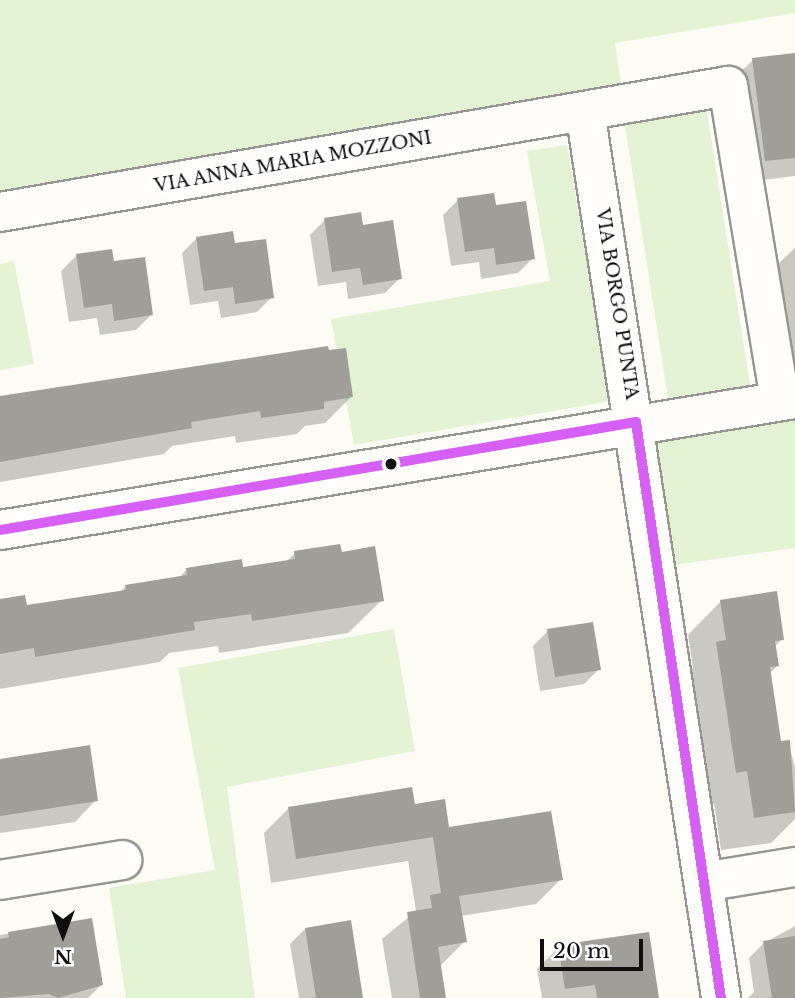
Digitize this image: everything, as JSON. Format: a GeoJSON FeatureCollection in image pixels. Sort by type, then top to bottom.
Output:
{"type":"FeatureCollection","features":[{"type":"Feature","properties":{"kind":"street"},"geometry":{"type":"LineString","coordinates":[[0,530],[636,422],[788,400],[728,86],[585,111]]}},
{"type":"Feature","properties":{"kind":"street","name":"VIA ANNA MARIA MOZZONI"},"geometry":{"type":"LineString","coordinates":[[0,212],[585,111]]}},
{"type":"Feature","properties":{"kind":"street","name":"VIA BORGO PUNTA"},"geometry":{"type":"LineString","coordinates":[[585,111],[636,422],[721,998]]}},
{"type":"Feature","properties":{"kind":"street"},"geometry":{"type":"LineString","coordinates":[[0,880],[122,860]]}},
{"type":"Feature","properties":{"kind":"street"},"geometry":{"type":"LineString","coordinates":[[704,882],[795,867]]}},
{"type":"Feature","properties":{"kind":"green space"},"geometry":{"type":"Polygon","coordinates":[[[0,0],[795,0],[795,13],[615,43],[621,83],[0,193],[0,0]]]}},
{"type":"Feature","properties":{"kind":"green space"},"geometry":{"type":"Polygon","coordinates":[[[706,106],[750,385],[668,398],[624,119],[706,106]]]}},
{"type":"Feature","properties":{"kind":"green space"},"geometry":{"type":"Polygon","coordinates":[[[567,145],[611,401],[354,445],[331,319],[550,281],[527,151],[567,145]]]}},
{"type":"Feature","properties":{"kind":"green space"},"geometry":{"type":"Polygon","coordinates":[[[14,261],[34,364],[0,370],[0,264],[14,261]]]}},
{"type":"Feature","properties":{"kind":"green space"},"geometry":{"type":"Polygon","coordinates":[[[795,415],[795,548],[666,566],[649,436],[795,415]]]}},
{"type":"Feature","properties":{"kind":"green space"},"geometry":{"type":"Polygon","coordinates":[[[394,629],[415,751],[227,787],[255,998],[126,998],[109,888],[215,870],[178,668],[394,629]]]}},
{"type":"Feature","properties":{"kind":"building"},"geometry":{"type":"Polygon","coordinates":[[[795,53],[795,158],[765,161],[752,58],[795,53]]]}},
{"type":"Feature","properties":{"kind":"building"},"geometry":{"type":"Polygon","coordinates":[[[494,193],[496,205],[526,201],[535,259],[496,265],[494,248],[465,252],[457,198],[494,193]]]}},
{"type":"Feature","properties":{"kind":"building"},"geometry":{"type":"Polygon","coordinates":[[[361,212],[363,225],[393,220],[402,279],[363,285],[360,268],[332,272],[324,218],[361,212]]]}},
{"type":"Feature","properties":{"kind":"building"},"geometry":{"type":"Polygon","coordinates":[[[233,231],[235,243],[266,239],[274,298],[235,304],[233,287],[204,291],[196,237],[233,231]]]}},
{"type":"Feature","properties":{"kind":"building"},"geometry":{"type":"Polygon","coordinates":[[[112,249],[114,261],[145,257],[153,315],[114,321],[112,304],[84,308],[76,254],[112,249]]]}},
{"type":"Feature","properties":{"kind":"building"},"geometry":{"type":"Polygon","coordinates":[[[328,346],[329,350],[346,348],[353,397],[324,402],[324,409],[261,418],[260,411],[191,422],[192,428],[0,462],[0,396],[328,346]]]}},
{"type":"Feature","properties":{"kind":"building"},"geometry":{"type":"Polygon","coordinates":[[[340,544],[342,552],[375,546],[384,601],[252,621],[251,614],[194,622],[195,630],[35,657],[34,648],[0,654],[0,599],[25,595],[27,605],[126,590],[125,585],[187,575],[186,568],[242,559],[243,567],[295,559],[294,551],[340,544]]]}},
{"type":"Feature","properties":{"kind":"building"},"geometry":{"type":"Polygon","coordinates":[[[777,591],[784,640],[775,641],[779,666],[770,667],[781,741],[790,740],[795,812],[754,818],[747,771],[736,773],[716,642],[726,640],[720,600],[777,591]]]}},
{"type":"Feature","properties":{"kind":"building"},"geometry":{"type":"Polygon","coordinates":[[[593,622],[601,670],[555,677],[547,629],[593,622]]]}},
{"type":"Feature","properties":{"kind":"building"},"geometry":{"type":"Polygon","coordinates":[[[90,745],[98,801],[0,816],[0,759],[90,745]]]}},
{"type":"Feature","properties":{"kind":"building"},"geometry":{"type":"Polygon","coordinates":[[[412,787],[415,804],[445,799],[449,827],[551,811],[563,880],[459,896],[467,942],[438,947],[446,998],[420,998],[407,912],[432,908],[430,895],[441,893],[433,837],[296,859],[288,807],[412,787]]]}},
{"type":"Feature","properties":{"kind":"building"},"geometry":{"type":"Polygon","coordinates":[[[92,918],[103,985],[58,998],[49,994],[0,998],[0,939],[9,937],[8,932],[92,918]]]}},
{"type":"Feature","properties":{"kind":"building"},"geometry":{"type":"Polygon","coordinates":[[[351,920],[363,998],[316,998],[305,928],[351,920]]]}},
{"type":"Feature","properties":{"kind":"building"},"geometry":{"type":"Polygon","coordinates":[[[649,932],[659,998],[597,998],[595,985],[565,989],[558,945],[649,932]]]}},
{"type":"Feature","properties":{"kind":"building"},"geometry":{"type":"Polygon","coordinates":[[[795,936],[795,998],[772,998],[763,941],[795,936]]]}},
{"type":"Feature","properties":{"kind":"transit line"},"geometry":{"type":"LineString","coordinates":[[636,422],[721,998]]}},
{"type":"Feature","properties":{"kind":"transit line"},"geometry":{"type":"LineString","coordinates":[[0,530],[636,422]]}}]}
